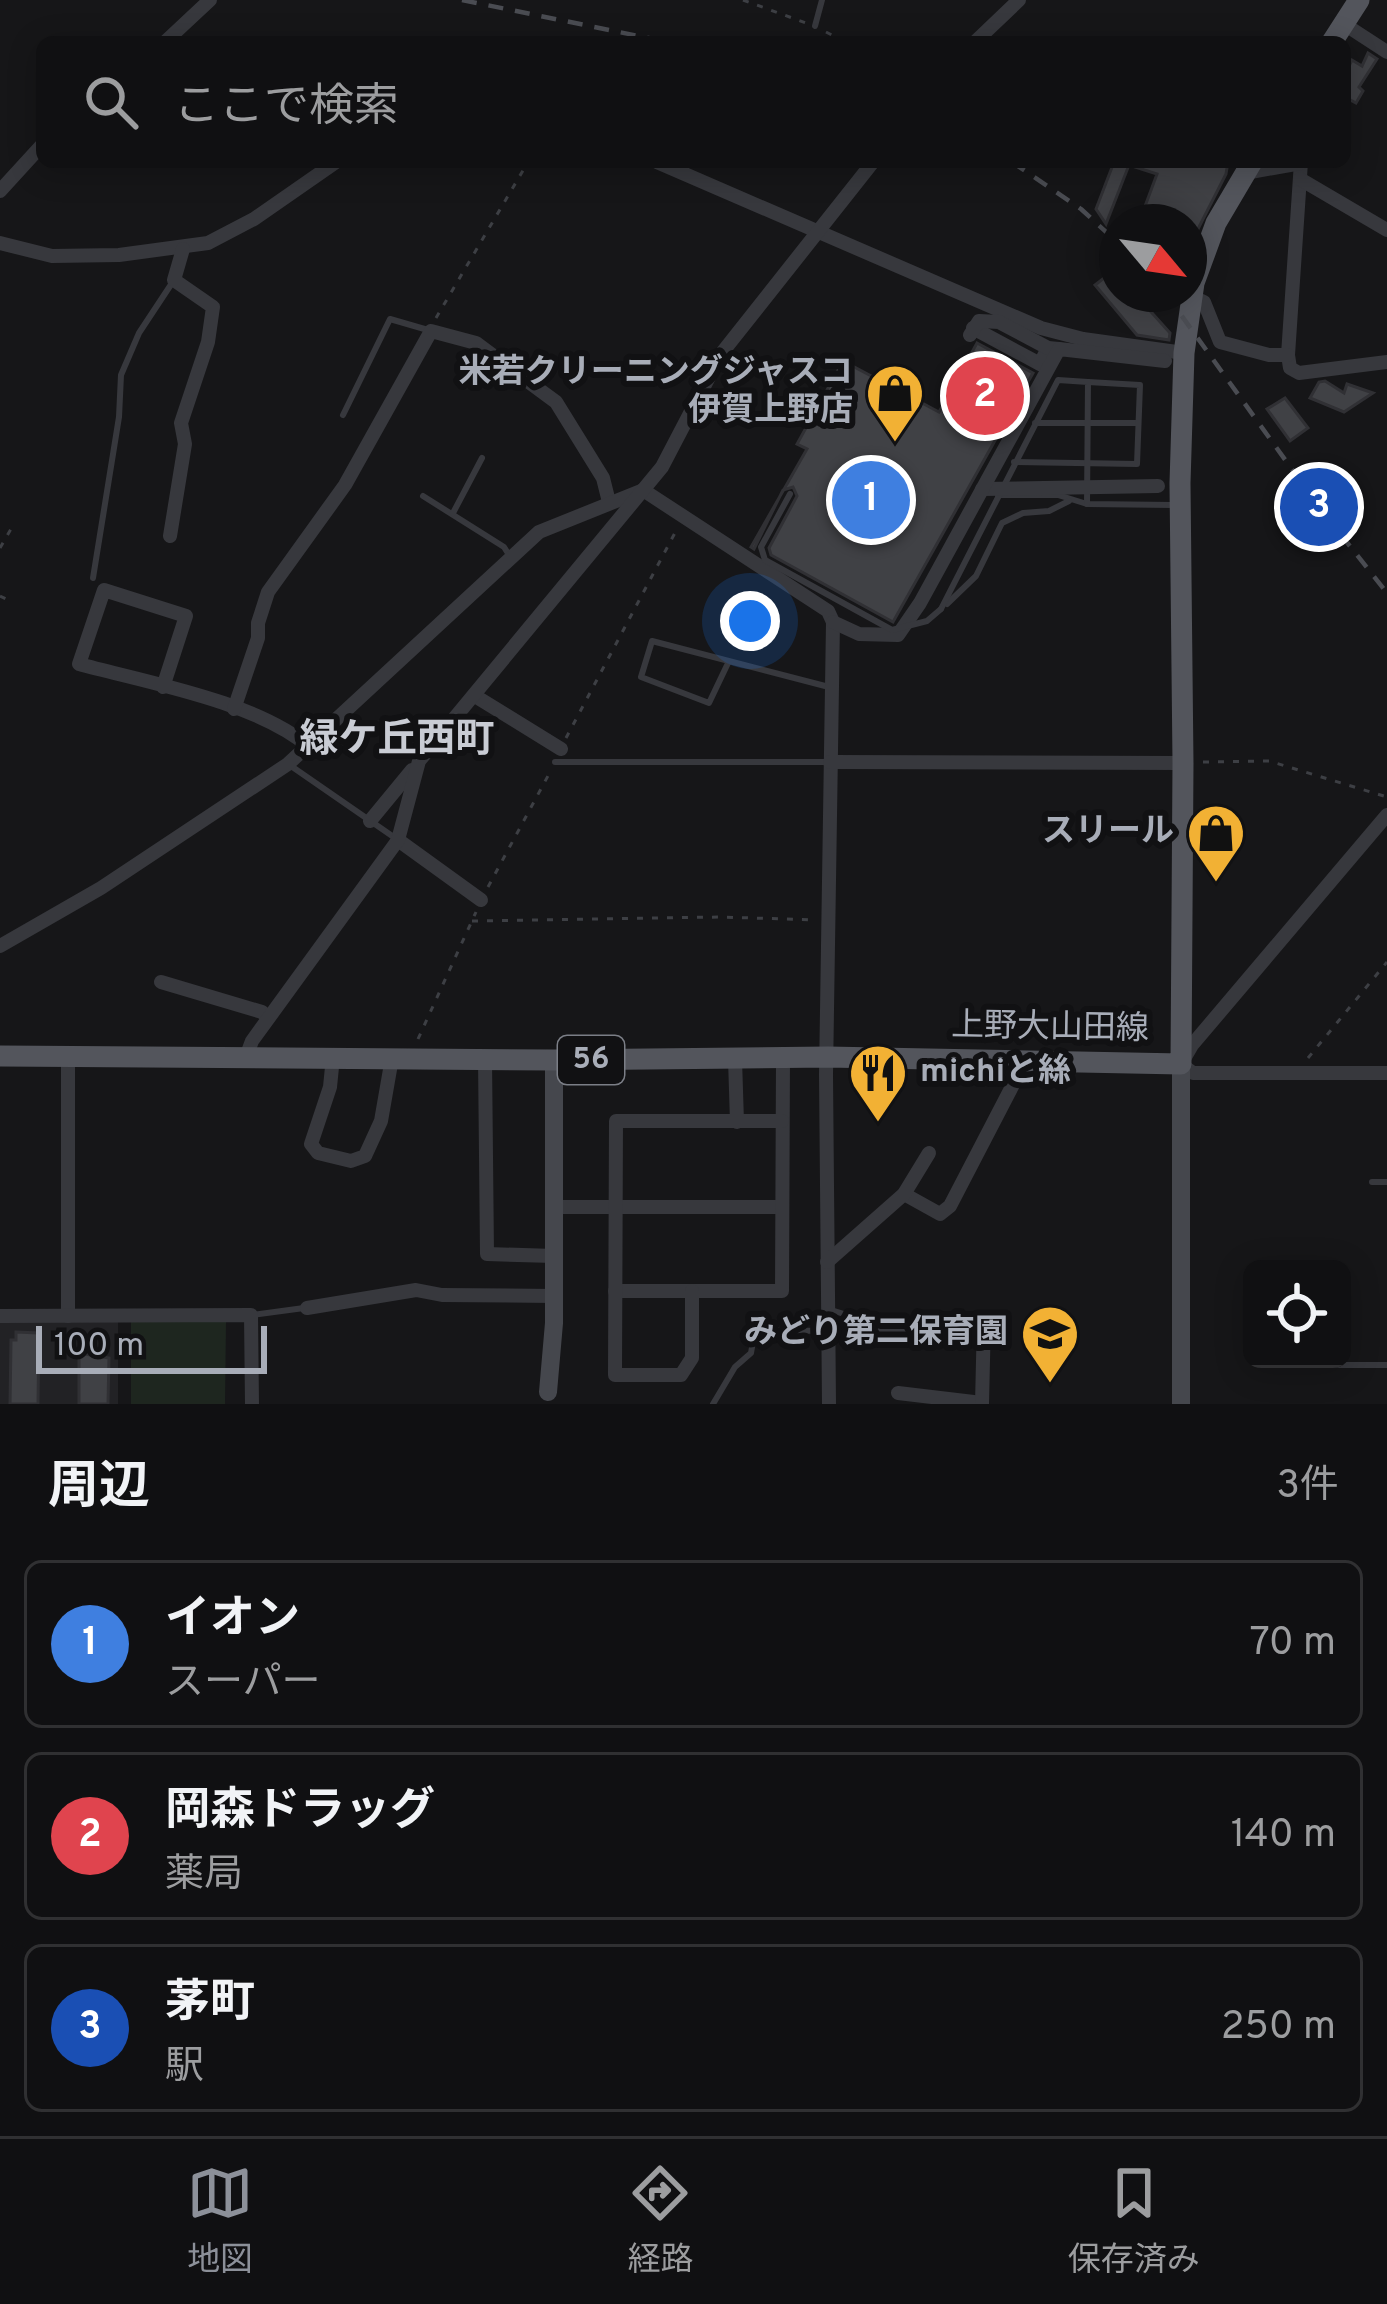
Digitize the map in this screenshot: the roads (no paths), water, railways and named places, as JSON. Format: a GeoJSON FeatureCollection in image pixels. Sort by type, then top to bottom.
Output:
{"type":"FeatureCollection","features":[{"type":"Feature","properties":{"kind":"main road","name":"上野大山田線"},"geometry":{"type":"LineString","coordinates":[[1207,249],[1216,223],[1249,168]]}},
{"type":"Feature","properties":{"kind":"main road","name":"上野大山田線"},"geometry":{"type":"LineString","coordinates":[[0,1056],[828,1057],[1181,1064],[1184,763],[1174,357],[1187,312]]}},
{"type":"Feature","properties":{"kind":"street"},"geometry":{"type":"LineString","coordinates":[[171,36],[210,0]]}},
{"type":"Feature","properties":{"kind":"street"},"geometry":{"type":"LineString","coordinates":[[981,36],[1019,0]]}},
{"type":"Feature","properties":{"kind":"street"},"geometry":{"type":"LineString","coordinates":[[1348,14],[1387,52]]}},
{"type":"Feature","properties":{"kind":"street"},"geometry":{"type":"LineString","coordinates":[[0,191],[36,152]]}},
{"type":"Feature","properties":{"kind":"street"},"geometry":{"type":"LineString","coordinates":[[0,243],[52,256],[183,249],[208,243],[254,219],[328,168]]}},
{"type":"Feature","properties":{"kind":"street"},"geometry":{"type":"LineString","coordinates":[[670,168],[1041,328],[1174,357]]}},
{"type":"Feature","properties":{"kind":"street"},"geometry":{"type":"LineString","coordinates":[[370,821],[662,467],[721,354],[869,168]]}},
{"type":"Feature","properties":{"kind":"street"},"geometry":{"type":"LineString","coordinates":[[1249,168],[1300,168],[1387,230]]}},
{"type":"Feature","properties":{"kind":"street"},"geometry":{"type":"LineString","coordinates":[[1300,168],[1290,368],[1299,373],[1387,362]]}},
{"type":"Feature","properties":{"kind":"street"},"geometry":{"type":"LineString","coordinates":[[170,536],[185,444],[181,423],[208,342],[213,307],[174,280],[183,249]]}},
{"type":"Feature","properties":{"kind":"street"},"geometry":{"type":"LineString","coordinates":[[1207,310],[1220,342],[1288,355]]}},
{"type":"Feature","properties":{"kind":"street"},"geometry":{"type":"LineString","coordinates":[[1054,348],[1040,364],[971,331],[991,320],[1054,348],[1174,357]]}},
{"type":"Feature","properties":{"kind":"street"},"geometry":{"type":"LineString","coordinates":[[234,709],[268,592],[345,485],[431,331],[476,344],[556,402],[603,478],[609,502]]}},
{"type":"Feature","properties":{"kind":"street"},"geometry":{"type":"LineString","coordinates":[[833,622],[860,634],[898,635],[982,488],[1054,348]]}},
{"type":"Feature","properties":{"kind":"street"},"geometry":{"type":"LineString","coordinates":[[982,488],[1087,480],[1158,486]]}},
{"type":"Feature","properties":{"kind":"street"},"geometry":{"type":"LineString","coordinates":[[0,946],[101,888],[288,764],[539,532],[643,490]]}},
{"type":"Feature","properties":{"kind":"street"},"geometry":{"type":"LineString","coordinates":[[643,490],[828,611],[833,622],[829,1404]]}},
{"type":"Feature","properties":{"kind":"street"},"geometry":{"type":"LineString","coordinates":[[164,687],[186,616],[104,590],[79,664],[234,709],[292,733],[309,747]]}},
{"type":"Feature","properties":{"kind":"street"},"geometry":{"type":"LineString","coordinates":[[475,696],[558,756]]}},
{"type":"Feature","properties":{"kind":"street"},"geometry":{"type":"LineString","coordinates":[[246,1057],[268,1018],[398,841],[419,761]]}},
{"type":"Feature","properties":{"kind":"street"},"geometry":{"type":"LineString","coordinates":[[830,762],[1184,763]]}},
{"type":"Feature","properties":{"kind":"street"},"geometry":{"type":"LineString","coordinates":[[1181,1404],[1181,1064],[1192,1045],[1387,815]]}},
{"type":"Feature","properties":{"kind":"street"},"geometry":{"type":"LineString","coordinates":[[398,841],[481,900]]}},
{"type":"Feature","properties":{"kind":"street"},"geometry":{"type":"LineString","coordinates":[[161,982],[262,1012],[268,1018]]}},
{"type":"Feature","properties":{"kind":"street"},"geometry":{"type":"LineString","coordinates":[[68,1056],[68,1316]]}},
{"type":"Feature","properties":{"kind":"street"},"geometry":{"type":"LineString","coordinates":[[332,1057],[330,1087],[311,1144],[318,1154],[351,1162],[365,1156],[403,1058]]}},
{"type":"Feature","properties":{"kind":"street"},"geometry":{"type":"LineString","coordinates":[[485,1058],[487,1254],[554,1256]]}},
{"type":"Feature","properties":{"kind":"street"},"geometry":{"type":"LineString","coordinates":[[615,1291],[782,1291],[783,1058]]}},
{"type":"Feature","properties":{"kind":"street"},"geometry":{"type":"LineString","coordinates":[[735,1059],[736,1122]]}},
{"type":"Feature","properties":{"kind":"street"},"geometry":{"type":"LineString","coordinates":[[548,1398],[554,1296],[554,1060]]}},
{"type":"Feature","properties":{"kind":"street"},"geometry":{"type":"LineString","coordinates":[[904,1194],[940,1214],[950,1206],[1018,1076],[1017,1062]]}},
{"type":"Feature","properties":{"kind":"street"},"geometry":{"type":"LineString","coordinates":[[1181,1064],[1193,1073],[1387,1073]]}},
{"type":"Feature","properties":{"kind":"street"},"geometry":{"type":"LineString","coordinates":[[692,1291],[692,1358],[681,1375],[615,1376],[616,1120],[782,1121]]}},
{"type":"Feature","properties":{"kind":"street"},"geometry":{"type":"LineString","coordinates":[[827,1262],[904,1194],[928,1154]]}},
{"type":"Feature","properties":{"kind":"street"},"geometry":{"type":"LineString","coordinates":[[555,1208],[782,1207]]}},
{"type":"Feature","properties":{"kind":"street"},"geometry":{"type":"LineString","coordinates":[[307,1308],[416,1290],[442,1295],[554,1296]]}},
{"type":"Feature","properties":{"kind":"street"},"geometry":{"type":"LineString","coordinates":[[0,1316],[251,1315],[252,1404]]}},
{"type":"Feature","properties":{"kind":"street"},"geometry":{"type":"LineString","coordinates":[[898,1393],[982,1404],[984,1318]]}},
{"type":"Feature","properties":{"kind":"street"},"geometry":{"type":"LineString","coordinates":[[873,1325],[984,1342]]}},
{"type":"Feature","properties":{"kind":"lane"},"geometry":{"type":"LineString","coordinates":[[815,26],[822,0]]}},
{"type":"Feature","properties":{"kind":"lane"},"geometry":{"type":"LineString","coordinates":[[93,578],[119,417],[121,375],[139,333],[174,280]]}},
{"type":"Feature","properties":{"kind":"lane"},"geometry":{"type":"LineString","coordinates":[[344,415],[389,319],[431,331]]}},
{"type":"Feature","properties":{"kind":"lane"},"geometry":{"type":"LineString","coordinates":[[941,609],[1014,462],[1058,380],[1140,386],[1137,464],[1014,462]]}},
{"type":"Feature","properties":{"kind":"lane"},"geometry":{"type":"LineString","coordinates":[[1087,505],[1088,382]]}},
{"type":"Feature","properties":{"kind":"lane"},"geometry":{"type":"LineString","coordinates":[[1035,423],[1138,423]]}},
{"type":"Feature","properties":{"kind":"lane"},"geometry":{"type":"LineString","coordinates":[[453,513],[482,458]]}},
{"type":"Feature","properties":{"kind":"lane"},"geometry":{"type":"LineString","coordinates":[[1003,485],[1087,505],[1180,505]]}},
{"type":"Feature","properties":{"kind":"lane"},"geometry":{"type":"LineString","coordinates":[[790,494],[760,548],[765,560],[892,630],[910,628],[941,609],[976,575],[1002,523],[1069,501]]}},
{"type":"Feature","properties":{"kind":"lane"},"geometry":{"type":"LineString","coordinates":[[423,496],[504,547],[511,558]]}},
{"type":"Feature","properties":{"kind":"lane"},"geometry":{"type":"LineString","coordinates":[[730,661],[709,703],[641,677],[652,641],[730,661],[830,687]]}},
{"type":"Feature","properties":{"kind":"lane"},"geometry":{"type":"LineString","coordinates":[[558,756],[830,762]]}},
{"type":"Feature","properties":{"kind":"lane"},"geometry":{"type":"LineString","coordinates":[[288,764],[398,841]]}},
{"type":"Feature","properties":{"kind":"lane"},"geometry":{"type":"LineString","coordinates":[[1372,1182],[1387,1182]]}},
{"type":"Feature","properties":{"kind":"lane"},"geometry":{"type":"LineString","coordinates":[[251,1315],[307,1308]]}},
{"type":"Feature","properties":{"kind":"lane"},"geometry":{"type":"LineString","coordinates":[[829,1310],[873,1325]]}},
{"type":"Feature","properties":{"kind":"lane"},"geometry":{"type":"LineString","coordinates":[[713,1404],[735,1367],[751,1352],[755,1330],[829,1330]]}},
{"type":"Feature","properties":{"kind":"lane"},"geometry":{"type":"LineString","coordinates":[[1351,1365],[1387,1365]]}},
{"type":"Feature","properties":{"kind":"railway"},"geometry":{"type":"LineString","coordinates":[[462,0],[639,36]]}},
{"type":"Feature","properties":{"kind":"railway"},"geometry":{"type":"LineString","coordinates":[[1021,168],[1099,226]]}},
{"type":"Feature","properties":{"kind":"railway"},"geometry":{"type":"LineString","coordinates":[[1179,312],[1387,593]]}},
{"type":"Feature","properties":{"kind":"place","name":"岡森ドラッグ"},"geometry":{"type":"Point","coordinates":[985,396]}},
{"type":"Feature","properties":{"kind":"place","name":"米若クリーニングジャスコ 伊賀上野店"},"geometry":{"type":"Point","coordinates":[895,444]}},
{"type":"Feature","properties":{"kind":"place","name":"イオン"},"geometry":{"type":"Point","coordinates":[871,500]}},
{"type":"Feature","properties":{"kind":"place","name":"茅町"},"geometry":{"type":"Point","coordinates":[1319,507]}},
{"type":"Feature","properties":{"kind":"place","name":"スリール"},"geometry":{"type":"Point","coordinates":[1216,884]}},
{"type":"Feature","properties":{"kind":"place","name":"michiと絲"},"geometry":{"type":"Point","coordinates":[878,1124]}},
{"type":"Feature","properties":{"kind":"place","name":"みどり第二保育園"},"geometry":{"type":"Point","coordinates":[1050,1385]}},
{"type":"Feature","properties":{"kind":"district","name":"緑ケ丘西町"},"geometry":{"type":"Point","coordinates":[397,741]}}]}
